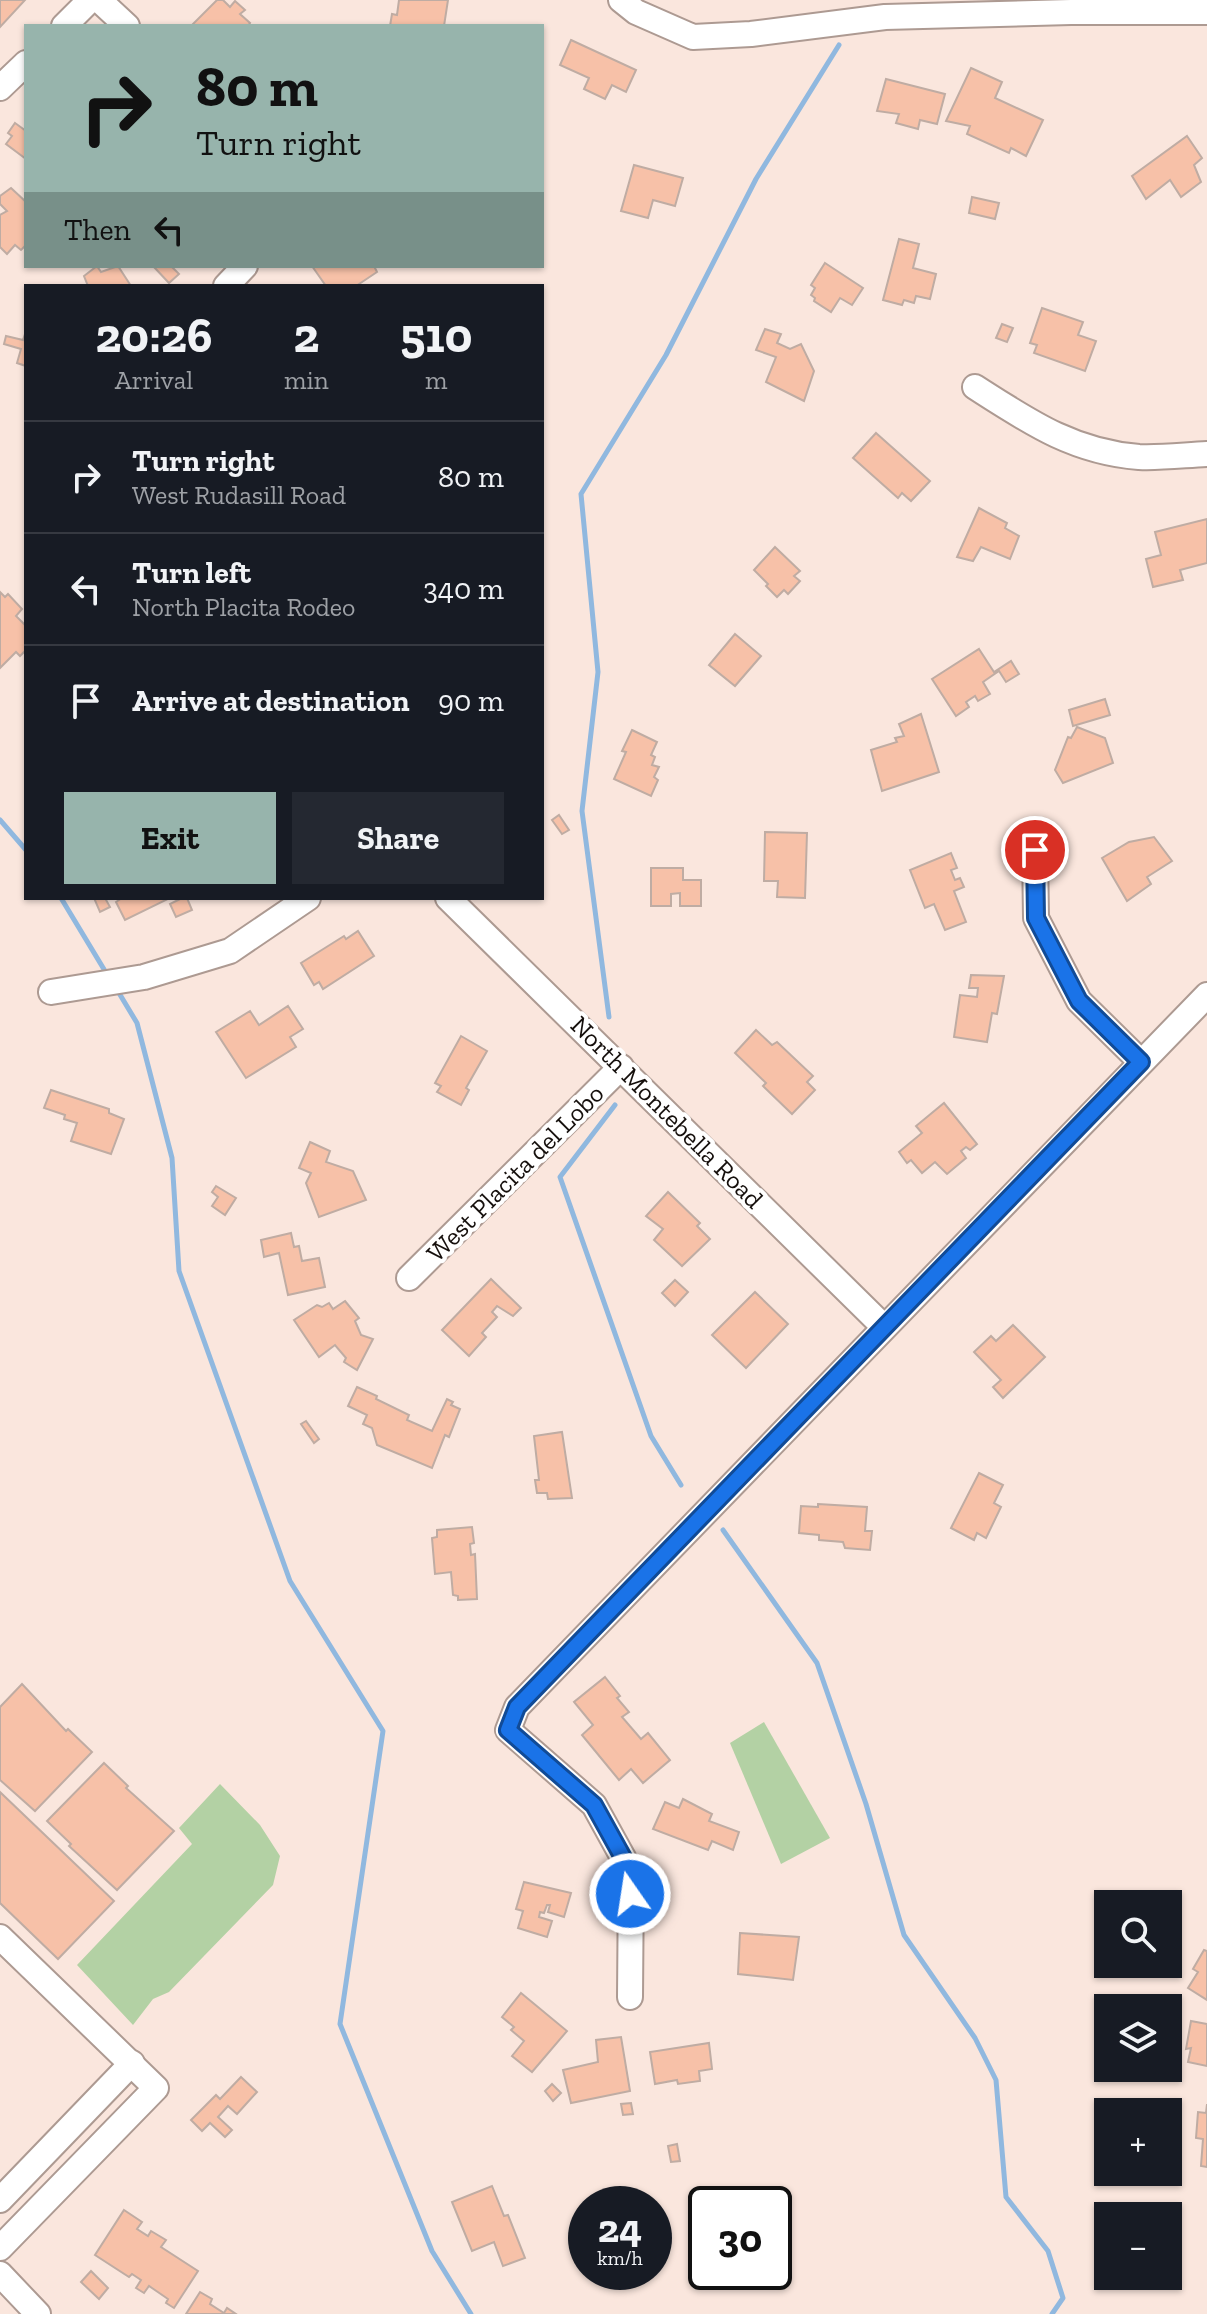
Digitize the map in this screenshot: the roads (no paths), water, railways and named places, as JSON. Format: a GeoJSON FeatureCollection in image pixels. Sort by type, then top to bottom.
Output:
{"type":"FeatureCollection","features":[{"type":"Feature","properties":{"kind":"street"},"geometry":{"type":"LineString","coordinates":[[66,24],[90,0]]}},
{"type":"Feature","properties":{"kind":"street"},"geometry":{"type":"LineString","coordinates":[[99,0],[125,24]]}},
{"type":"Feature","properties":{"kind":"street"},"geometry":{"type":"LineString","coordinates":[[633,4],[693,37],[751,34],[885,17],[1070,6],[1207,12]]}},
{"type":"Feature","properties":{"kind":"street"},"geometry":{"type":"LineString","coordinates":[[0,88],[24,65]]}},
{"type":"Feature","properties":{"kind":"street"},"geometry":{"type":"LineString","coordinates":[[228,284],[243,268]]}},
{"type":"Feature","properties":{"kind":"street"},"geometry":{"type":"LineString","coordinates":[[975,387],[1045,432],[1071,443],[1138,457],[1207,454]]}},
{"type":"Feature","properties":{"kind":"street"},"geometry":{"type":"LineString","coordinates":[[1035,850],[1036,918],[1079,1001],[1141,1062]]}},
{"type":"Feature","properties":{"kind":"street"},"geometry":{"type":"LineString","coordinates":[[51,992],[144,977],[230,951],[305,900]]}},
{"type":"Feature","properties":{"kind":"street","name":"North Montebella Road"},"geometry":{"type":"LineString","coordinates":[[455,900],[884,1327]]}},
{"type":"Feature","properties":{"kind":"street"},"geometry":{"type":"LineString","coordinates":[[630,1997],[631,1872],[594,1805],[508,1730],[517,1707],[1207,995]]}},
{"type":"Feature","properties":{"kind":"street","name":"West Placita del Lobo"},"geometry":{"type":"LineString","coordinates":[[409,1278],[621,1067]]}},
{"type":"Feature","properties":{"kind":"street"},"geometry":{"type":"LineString","coordinates":[[0,1937],[156,2088],[0,2248]]}},
{"type":"Feature","properties":{"kind":"street"},"geometry":{"type":"LineString","coordinates":[[0,2200],[132,2063]]}},
{"type":"Feature","properties":{"kind":"street"},"geometry":{"type":"LineString","coordinates":[[0,2274],[38,2314]]}},
{"type":"Feature","properties":{"kind":"waterway"},"geometry":{"type":"LineString","coordinates":[[609,1017],[582,811],[598,672],[581,494],[666,355],[756,179],[839,45]]}},
{"type":"Feature","properties":{"kind":"waterway"},"geometry":{"type":"LineString","coordinates":[[0,820],[24,848]]}},
{"type":"Feature","properties":{"kind":"waterway"},"geometry":{"type":"LineString","coordinates":[[62,900],[108,976]]}},
{"type":"Feature","properties":{"kind":"waterway"},"geometry":{"type":"LineString","coordinates":[[116,988],[137,1023],[172,1158],[179,1271],[290,1581],[383,1731],[340,2024],[432,2251],[471,2314]]}},
{"type":"Feature","properties":{"kind":"waterway"},"geometry":{"type":"LineString","coordinates":[[615,1105],[560,1177],[651,1436],[681,1485]]}},
{"type":"Feature","properties":{"kind":"waterway"},"geometry":{"type":"LineString","coordinates":[[723,1530],[817,1663],[866,1804],[904,1935],[975,2038],[996,2080],[1006,2197],[1048,2251],[1063,2298],[1052,2314]]}}]}
